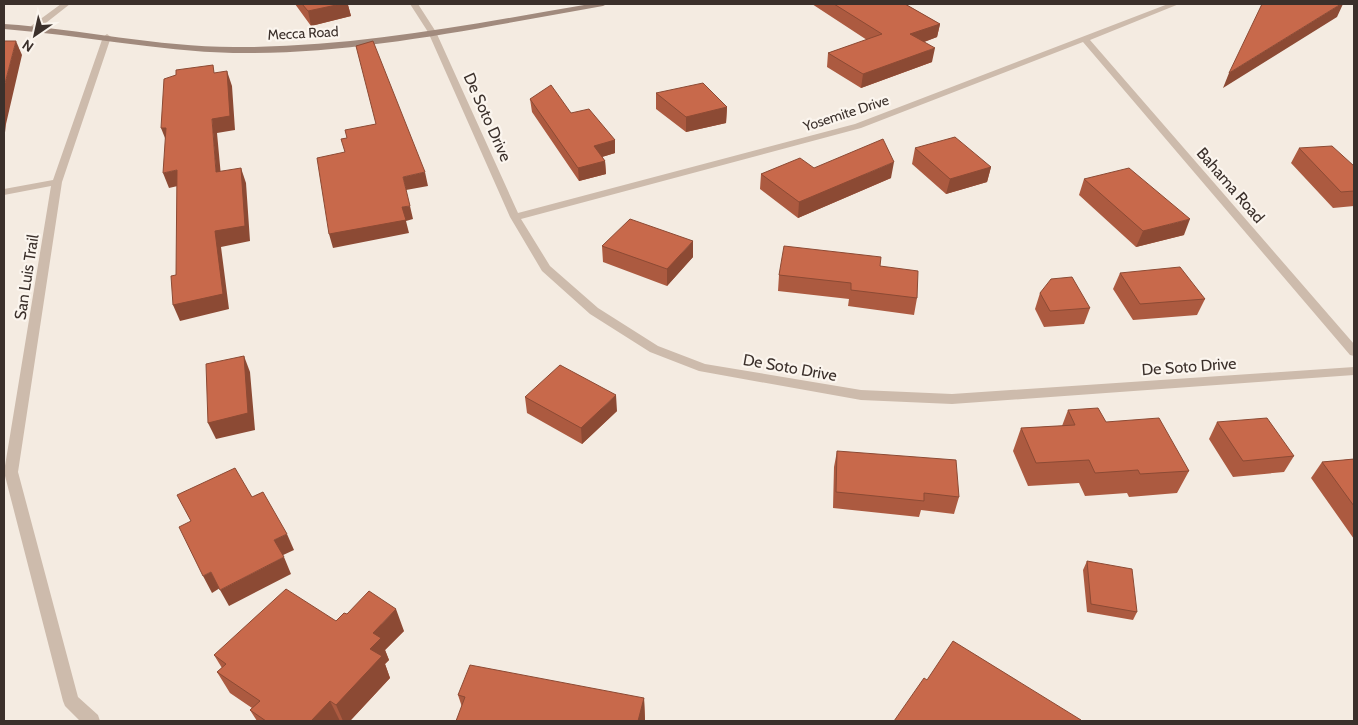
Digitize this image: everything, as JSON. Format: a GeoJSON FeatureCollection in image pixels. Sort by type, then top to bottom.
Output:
{"type":"FeatureCollection","features":[{"type":"Feature","properties":{"kind":"street"},"geometry":{"type":"LineString","coordinates":[[34,28],[66,4]]}},
{"type":"Feature","properties":{"kind":"street","name":"De Soto Drive"},"geometry":{"type":"LineString","coordinates":[[414,4],[432,32],[515,217],[546,268],[594,311],[654,349],[702,368],[861,395],[952,399],[1354,371]]}},
{"type":"Feature","properties":{"kind":"street","name":"Mecca Road"},"geometry":{"type":"LineString","coordinates":[[4,27],[34,28],[178,46],[233,50],[356,43],[603,4]]}},
{"type":"Feature","properties":{"kind":"street","name":"Yosemite Drive"},"geometry":{"type":"LineString","coordinates":[[515,217],[858,126],[1175,4]]}},
{"type":"Feature","properties":{"kind":"street","name":"San Luis Trail"},"geometry":{"type":"LineString","coordinates":[[92,721],[71,701],[7,474],[57,182],[107,37]]}},
{"type":"Feature","properties":{"kind":"street","name":"Bahama Road"},"geometry":{"type":"LineString","coordinates":[[1084,38],[1354,352]]}},
{"type":"Feature","properties":{"kind":"street"},"geometry":{"type":"LineString","coordinates":[[4,192],[57,182]]}},
{"type":"Feature","properties":{"kind":"building"},"geometry":{"type":"Polygon","coordinates":[[[302,4],[341,4],[308,11],[302,4]]]}},
{"type":"Feature","properties":{"kind":"building"},"geometry":{"type":"Polygon","coordinates":[[[834,4],[905,4],[940,24],[910,34],[935,48],[863,74],[828,53],[882,34],[834,4]]]}},
{"type":"Feature","properties":{"kind":"building"},"geometry":{"type":"Polygon","coordinates":[[[1262,4],[1341,4],[1229,73],[1262,4]]]}},
{"type":"Feature","properties":{"kind":"building"},"geometry":{"type":"Polygon","coordinates":[[[4,41],[16,41],[4,87],[4,41]]]}},
{"type":"Feature","properties":{"kind":"building"},"geometry":{"type":"Polygon","coordinates":[[[373,41],[425,172],[403,177],[410,206],[402,207],[406,220],[329,234],[317,158],[345,152],[341,139],[347,138],[345,130],[376,124],[356,46],[373,41]]]}},
{"type":"Feature","properties":{"kind":"building"},"geometry":{"type":"Polygon","coordinates":[[[213,65],[214,73],[227,71],[230,116],[212,119],[216,172],[241,168],[245,226],[215,231],[223,294],[173,305],[171,276],[176,275],[177,170],[163,173],[166,128],[161,128],[164,79],[176,75],[176,70],[213,65]]]}},
{"type":"Feature","properties":{"kind":"building"},"geometry":{"type":"Polygon","coordinates":[[[703,83],[727,107],[686,117],[656,93],[703,83]]]}},
{"type":"Feature","properties":{"kind":"building"},"geometry":{"type":"Polygon","coordinates":[[[551,85],[571,113],[589,109],[615,140],[594,146],[605,161],[578,168],[530,99],[551,85]]]}},
{"type":"Feature","properties":{"kind":"building"},"geometry":{"type":"Polygon","coordinates":[[[955,137],[991,167],[950,179],[915,148],[955,137]]]}},
{"type":"Feature","properties":{"kind":"building"},"geometry":{"type":"Polygon","coordinates":[[[883,139],[894,162],[799,202],[761,174],[800,158],[814,168],[883,139]]]}},
{"type":"Feature","properties":{"kind":"building"},"geometry":{"type":"Polygon","coordinates":[[[1332,146],[1354,166],[1354,191],[1341,192],[1299,148],[1332,146]]]}},
{"type":"Feature","properties":{"kind":"building"},"geometry":{"type":"Polygon","coordinates":[[[1129,168],[1190,219],[1143,231],[1084,179],[1129,168]]]}},
{"type":"Feature","properties":{"kind":"building"},"geometry":{"type":"Polygon","coordinates":[[[630,219],[693,241],[667,269],[602,246],[630,219]]]}},
{"type":"Feature","properties":{"kind":"building"},"geometry":{"type":"Polygon","coordinates":[[[784,246],[881,257],[880,266],[918,271],[917,298],[851,290],[851,283],[779,275],[784,246]]]}},
{"type":"Feature","properties":{"kind":"building"},"geometry":{"type":"Polygon","coordinates":[[[1180,267],[1205,299],[1140,304],[1120,273],[1180,267]]]}},
{"type":"Feature","properties":{"kind":"building"},"geometry":{"type":"Polygon","coordinates":[[[1072,277],[1090,308],[1050,311],[1040,293],[1051,279],[1072,277]]]}},
{"type":"Feature","properties":{"kind":"building"},"geometry":{"type":"Polygon","coordinates":[[[244,356],[248,413],[208,423],[206,364],[244,356]]]}},
{"type":"Feature","properties":{"kind":"building"},"geometry":{"type":"Polygon","coordinates":[[[560,365],[616,395],[581,428],[525,397],[560,365]]]}},
{"type":"Feature","properties":{"kind":"building"},"geometry":{"type":"Polygon","coordinates":[[[1098,408],[1106,422],[1159,418],[1189,471],[1140,474],[1138,470],[1095,473],[1089,460],[1036,463],[1021,428],[1075,425],[1068,410],[1098,408]]]}},
{"type":"Feature","properties":{"kind":"building"},"geometry":{"type":"Polygon","coordinates":[[[1267,418],[1294,456],[1243,461],[1217,422],[1267,418]]]}},
{"type":"Feature","properties":{"kind":"building"},"geometry":{"type":"Polygon","coordinates":[[[837,451],[956,460],[959,497],[924,493],[924,501],[836,492],[837,451]]]}},
{"type":"Feature","properties":{"kind":"building"},"geometry":{"type":"Polygon","coordinates":[[[1354,459],[1354,506],[1322,462],[1354,459]]]}},
{"type":"Feature","properties":{"kind":"building"},"geometry":{"type":"Polygon","coordinates":[[[235,468],[252,497],[263,492],[287,534],[274,540],[284,557],[220,590],[211,572],[203,576],[179,527],[191,521],[177,495],[235,468]]]}},
{"type":"Feature","properties":{"kind":"building"},"geometry":{"type":"Polygon","coordinates":[[[1087,561],[1132,569],[1137,612],[1091,604],[1087,561]]]}},
{"type":"Feature","properties":{"kind":"building"},"geometry":{"type":"Polygon","coordinates":[[[286,589],[336,621],[344,613],[347,614],[369,591],[396,609],[373,633],[381,638],[370,649],[382,656],[336,705],[330,701],[311,721],[266,721],[250,710],[260,701],[217,672],[226,664],[214,655],[286,589]]]}},
{"type":"Feature","properties":{"kind":"building"},"geometry":{"type":"Polygon","coordinates":[[[953,641],[1081,720],[894,721],[924,678],[927,680],[953,641]]]}},
{"type":"Feature","properties":{"kind":"building"},"geometry":{"type":"Polygon","coordinates":[[[470,665],[644,698],[638,721],[456,721],[465,697],[458,695],[470,665]]]}}]}
